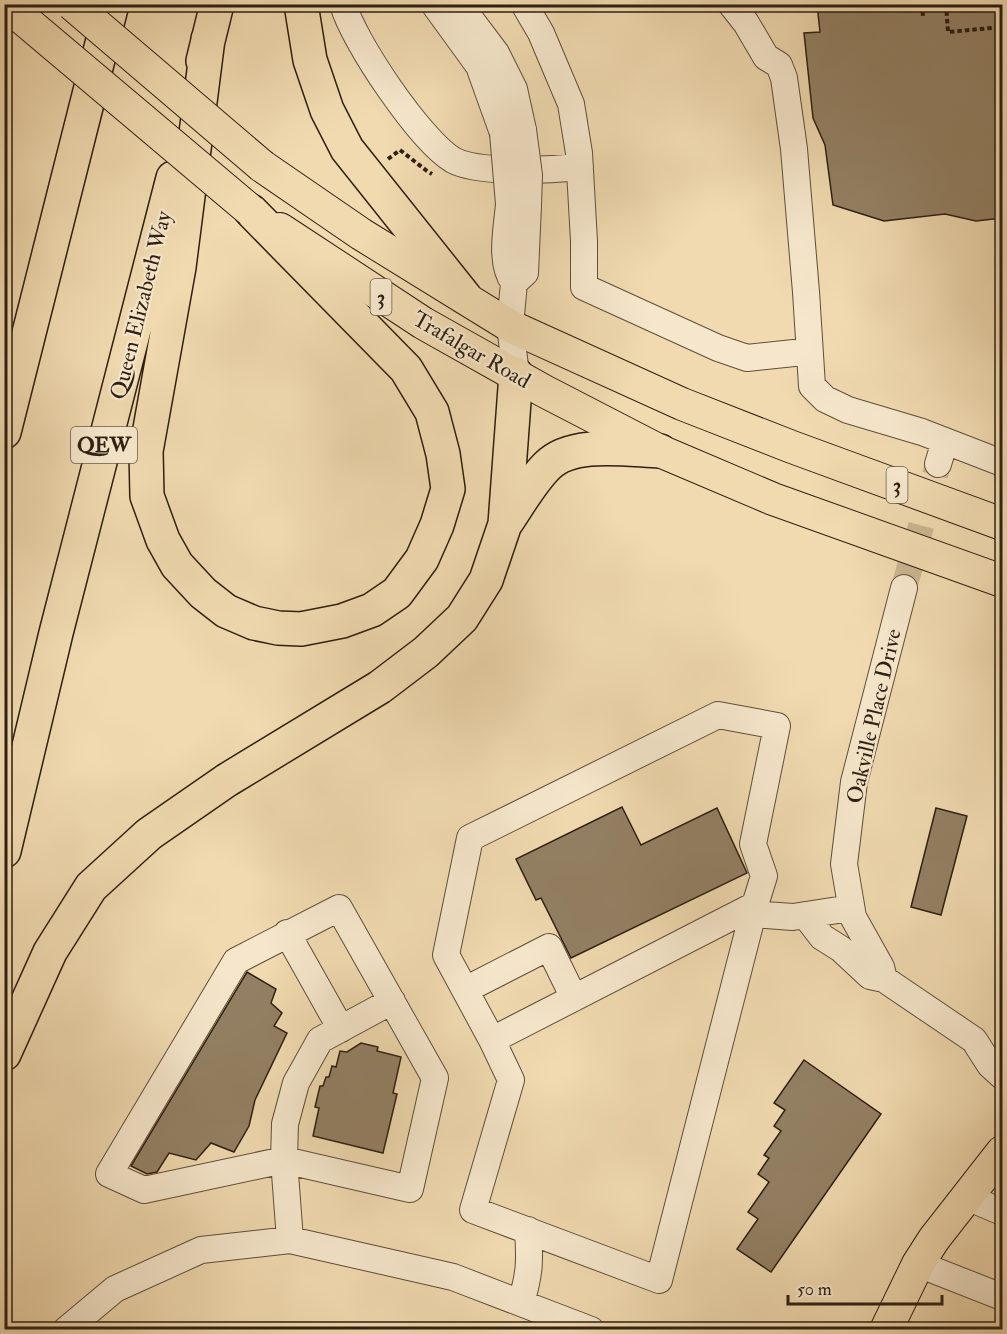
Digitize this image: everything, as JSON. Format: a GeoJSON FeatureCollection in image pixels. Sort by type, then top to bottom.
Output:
{"type":"FeatureCollection","features":[{"type":"Feature","properties":{"kind":"highway","name":"Queen Elizabeth Way"},"geometry":{"type":"LineString","coordinates":[[4,851],[56,633],[217,4]]}},
{"type":"Feature","properties":{"kind":"highway"},"geometry":{"type":"LineString","coordinates":[[301,4],[310,60],[327,110],[347,149],[465,297]]}},
{"type":"Feature","properties":{"kind":"highway"},"geometry":{"type":"LineString","coordinates":[[4,432],[111,6]]}},
{"type":"Feature","properties":{"kind":"highway"},"geometry":{"type":"LineString","coordinates":[[208,39],[179,267],[146,451],[147,496],[163,540],[177,565],[203,593],[226,610],[254,623],[278,628],[301,629],[342,621],[372,610],[397,593],[426,550],[437,525],[448,489],[443,454],[432,412],[406,369],[251,211]]}},
{"type":"Feature","properties":{"kind":"highway"},"geometry":{"type":"LineString","coordinates":[[4,1054],[50,952],[91,887],[149,834],[227,780],[380,687],[426,652],[462,618],[486,580],[505,524],[516,374]]}},
{"type":"Feature","properties":{"kind":"highway"},"geometry":{"type":"LineString","coordinates":[[505,524],[549,464],[569,452],[596,449],[660,451]]}},
{"type":"Feature","properties":{"kind":"main road","name":"Trafalgar Road"},"geometry":{"type":"LineString","coordinates":[[72,4],[262,166],[362,234],[510,326],[682,404],[1002,524]]}},
{"type":"Feature","properties":{"kind":"main road","name":"Trafalgar Road"},"geometry":{"type":"LineString","coordinates":[[11,8],[251,211],[423,323],[544,391],[660,451],[773,499],[1002,581]]}},
{"type":"Feature","properties":{"kind":"main road"},"geometry":{"type":"LineString","coordinates":[[886,1329],[918,1264],[934,1239],[1002,1152]]}},
{"type":"Feature","properties":{"kind":"street"},"geometry":{"type":"LineString","coordinates":[[342,4],[347,19],[384,80],[415,123],[453,160],[478,168],[580,167]]}},
{"type":"Feature","properties":{"kind":"street"},"geometry":{"type":"LineString","coordinates":[[434,4],[479,66],[513,131]]}},
{"type":"Feature","properties":{"kind":"street"},"geometry":{"type":"LineString","coordinates":[[459,4],[496,53],[514,89],[513,131],[519,204],[506,240],[507,273],[514,283],[510,326],[516,374]]}},
{"type":"Feature","properties":{"kind":"street"},"geometry":{"type":"LineString","coordinates":[[524,4],[541,33],[571,104],[580,167],[584,287],[718,348],[747,358],[794,353]]}},
{"type":"Feature","properties":{"kind":"street"},"geometry":{"type":"LineString","coordinates":[[734,5],[766,57],[779,65],[784,78],[794,149],[812,386],[825,399],[848,410],[922,432],[941,453],[1002,463]]}},
{"type":"Feature","properties":{"kind":"street","name":"Oakville Place Drive"},"geometry":{"type":"LineString","coordinates":[[884,979],[881,967],[853,917],[844,864],[854,782],[904,588]]}},
{"type":"Feature","properties":{"kind":"street"},"geometry":{"type":"LineString","coordinates":[[718,715],[777,726],[753,844],[764,876],[659,1280],[473,1210],[511,1080],[465,990],[446,955],[470,838],[718,715]]}},
{"type":"Feature","properties":{"kind":"street"},"geometry":{"type":"LineString","coordinates":[[339,908],[392,1001],[435,1077],[410,1189],[284,1160],[144,1190],[109,1174],[236,962],[287,933],[339,908]]}},
{"type":"Feature","properties":{"kind":"street"},"geometry":{"type":"LineString","coordinates":[[492,1040],[754,909],[793,917],[851,908]]}},
{"type":"Feature","properties":{"kind":"street"},"geometry":{"type":"LineString","coordinates":[[805,915],[822,937],[841,949],[870,976],[884,979],[974,1040],[990,1065],[1002,1076]]}},
{"type":"Feature","properties":{"kind":"street"},"geometry":{"type":"LineString","coordinates":[[287,933],[341,1029]]}},
{"type":"Feature","properties":{"kind":"street"},"geometry":{"type":"LineString","coordinates":[[465,990],[549,947],[574,998]]}},
{"type":"Feature","properties":{"kind":"street"},"geometry":{"type":"LineString","coordinates":[[291,1240],[284,1160],[285,1124],[296,1083],[320,1040],[392,1001]]}},
{"type":"Feature","properties":{"kind":"street"},"geometry":{"type":"LineString","coordinates":[[974,1040],[1002,1045]]}},
{"type":"Feature","properties":{"kind":"street"},"geometry":{"type":"LineString","coordinates":[[967,1197],[1002,1212]]}},
{"type":"Feature","properties":{"kind":"street"},"geometry":{"type":"LineString","coordinates":[[521,1303],[530,1275],[528,1230]]}},
{"type":"Feature","properties":{"kind":"street"},"geometry":{"type":"LineString","coordinates":[[66,1329],[115,1289],[201,1250],[291,1240],[453,1277],[591,1329]]}},
{"type":"Feature","properties":{"kind":"street"},"geometry":{"type":"LineString","coordinates":[[918,1264],[1002,1297]]}},
{"type":"Feature","properties":{"kind":"path"},"geometry":{"type":"LineString","coordinates":[[922,4],[923,17]]}},
{"type":"Feature","properties":{"kind":"path"},"geometry":{"type":"LineString","coordinates":[[946,4],[948,32],[1002,27]]}},
{"type":"Feature","properties":{"kind":"path"},"geometry":{"type":"LineString","coordinates":[[384,162],[400,150],[427,171]]}},
{"type":"Feature","properties":{"kind":"building"},"geometry":{"type":"Polygon","coordinates":[[[817,4],[1002,4],[1002,218],[976,221],[945,214],[884,221],[833,205],[825,145],[813,118],[804,33],[820,32],[817,4]]]}},
{"type":"Feature","properties":{"kind":"building"},"geometry":{"type":"Polygon","coordinates":[[[622,807],[641,845],[717,808],[747,873],[571,958],[541,898],[536,900],[516,859],[622,807]]]}},
{"type":"Feature","properties":{"kind":"building"},"geometry":{"type":"Polygon","coordinates":[[[936,808],[967,816],[941,915],[911,907],[936,808]]]}},
{"type":"Feature","properties":{"kind":"building"},"geometry":{"type":"Polygon","coordinates":[[[247,972],[276,989],[271,1003],[282,1013],[274,1026],[287,1033],[255,1100],[249,1126],[234,1152],[211,1143],[196,1160],[169,1153],[157,1172],[147,1174],[131,1166],[247,972]]]}},
{"type":"Feature","properties":{"kind":"building"},"geometry":{"type":"Polygon","coordinates":[[[361,1043],[378,1047],[377,1051],[401,1057],[393,1093],[397,1094],[383,1153],[313,1136],[319,1108],[315,1107],[320,1086],[323,1086],[326,1077],[329,1077],[332,1066],[336,1067],[340,1051],[347,1052],[361,1043]]]}},
{"type":"Feature","properties":{"kind":"building"},"geometry":{"type":"Polygon","coordinates":[[[804,1060],[881,1114],[771,1272],[737,1249],[758,1219],[748,1212],[769,1182],[758,1174],[769,1158],[764,1155],[781,1131],[774,1126],[785,1110],[774,1103],[804,1060]]]}},
{"type":"Feature","properties":{"kind":"tunnel"},"geometry":{"type":"LineString","coordinates":[[904,588],[938,464]]}}]}
